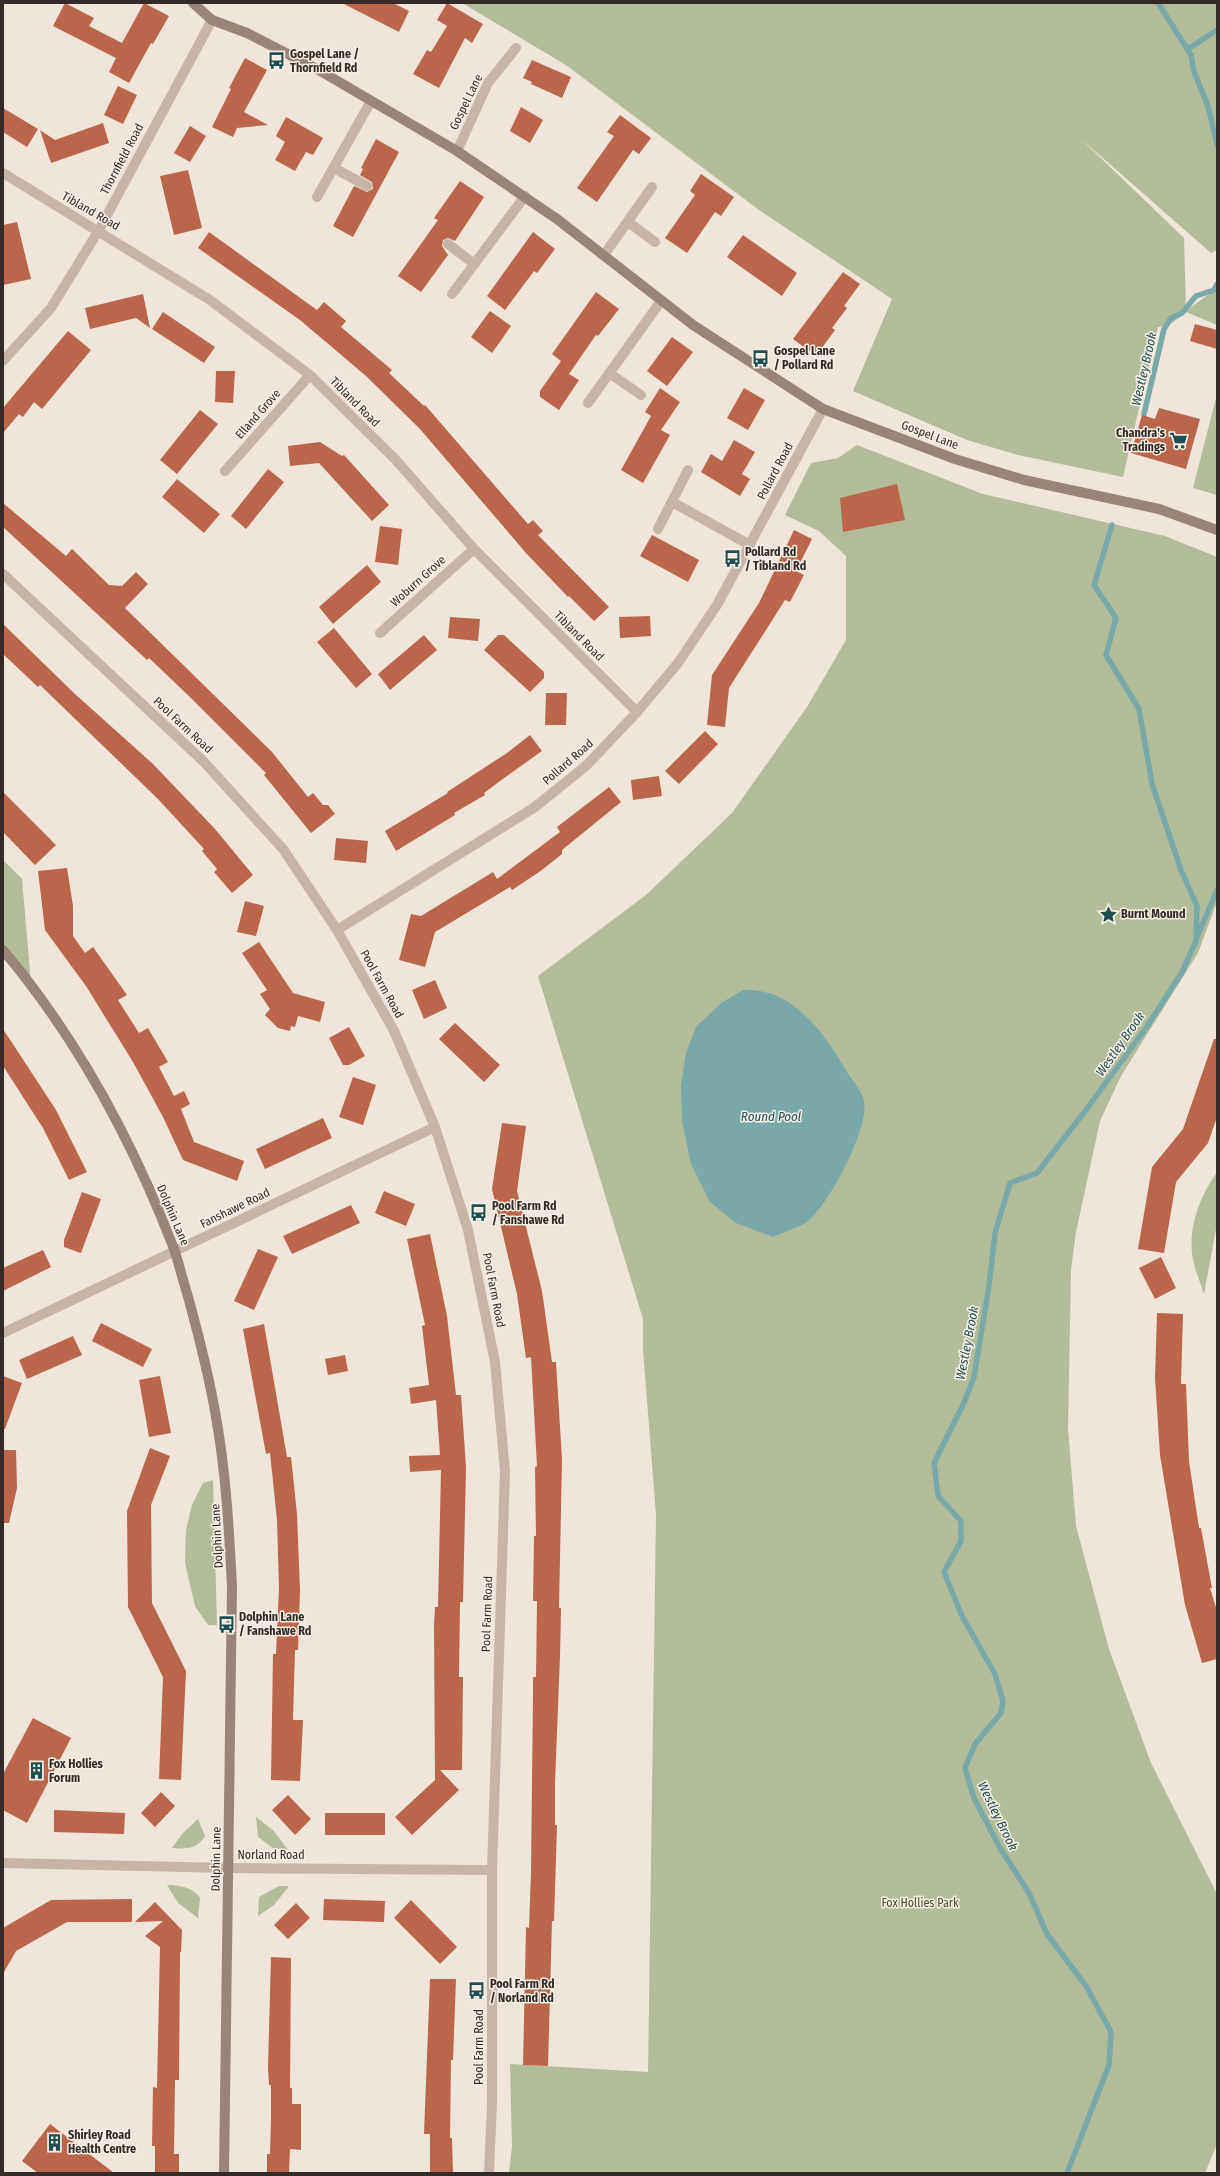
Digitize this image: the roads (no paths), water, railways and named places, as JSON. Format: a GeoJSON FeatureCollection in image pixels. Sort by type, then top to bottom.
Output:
{"type":"FeatureCollection","features":[{"type":"Feature","properties":{"kind":"street","name":"Gospel Lane"},"geometry":{"type":"LineString","coordinates":[[193,3],[212,20],[247,33],[317,69],[457,151],[525,196],[604,255],[661,301],[739,356],[823,409],[955,459],[1024,480],[1159,509],[1217,530]]}},
{"type":"Feature","properties":{"kind":"street","name":"Thornfield Road"},"geometry":{"type":"LineString","coordinates":[[3,361],[51,308],[99,230],[212,20]]}},
{"type":"Feature","properties":{"kind":"street","name":"Gospel Lane"},"geometry":{"type":"LineString","coordinates":[[457,151],[488,83],[516,48]]}},
{"type":"Feature","properties":{"kind":"street"},"geometry":{"type":"LineString","coordinates":[[318,197],[371,101]]}},
{"type":"Feature","properties":{"kind":"street"},"geometry":{"type":"LineString","coordinates":[[334,168],[367,186]]}},
{"type":"Feature","properties":{"kind":"street","name":"Tibland Road"},"geometry":{"type":"LineString","coordinates":[[3,173],[99,230],[210,300],[310,375],[395,460],[474,548],[637,712]]}},
{"type":"Feature","properties":{"kind":"street"},"geometry":{"type":"LineString","coordinates":[[604,255],[652,187]]}},
{"type":"Feature","properties":{"kind":"street"},"geometry":{"type":"LineString","coordinates":[[452,294],[473,263],[525,196]]}},
{"type":"Feature","properties":{"kind":"street"},"geometry":{"type":"LineString","coordinates":[[628,222],[655,242]]}},
{"type":"Feature","properties":{"kind":"street"},"geometry":{"type":"LineString","coordinates":[[448,244],[473,263]]}},
{"type":"Feature","properties":{"kind":"street"},"geometry":{"type":"LineString","coordinates":[[588,403],[661,301]]}},
{"type":"Feature","properties":{"kind":"street"},"geometry":{"type":"LineString","coordinates":[[609,373],[641,395]]}},
{"type":"Feature","properties":{"kind":"street","name":"Elland Grove"},"geometry":{"type":"LineString","coordinates":[[225,471],[310,375]]}},
{"type":"Feature","properties":{"kind":"street","name":"Pollard Road"},"geometry":{"type":"LineString","coordinates":[[337,930],[535,807],[587,765],[637,712],[678,663],[717,606],[823,409]]}},
{"type":"Feature","properties":{"kind":"street"},"geometry":{"type":"LineString","coordinates":[[658,529],[688,470]]}},
{"type":"Feature","properties":{"kind":"street"},"geometry":{"type":"LineString","coordinates":[[672,502],[750,545]]}},
{"type":"Feature","properties":{"kind":"street","name":"Woburn Grove"},"geometry":{"type":"LineString","coordinates":[[380,632],[474,548]]}},
{"type":"Feature","properties":{"kind":"street","name":"Pool Farm Road"},"geometry":{"type":"LineString","coordinates":[[3,574],[204,762],[283,849],[337,930],[394,1031],[435,1127],[468,1230],[495,1362],[505,1471],[492,1870],[492,2104],[490,2173]]}},
{"type":"Feature","properties":{"kind":"street","name":"Dolphin Lane"},"geometry":{"type":"LineString","coordinates":[[3,950],[31,984],[99,1090],[130,1149],[174,1250],[198,1332],[216,1417],[228,1501],[232,1586],[224,2173]]}},
{"type":"Feature","properties":{"kind":"street","name":"Fanshawe Road"},"geometry":{"type":"LineString","coordinates":[[3,1333],[174,1250],[435,1127]]}},
{"type":"Feature","properties":{"kind":"street","name":"Norland Road"},"geometry":{"type":"LineString","coordinates":[[3,1863],[229,1868],[492,1870]]}},
{"type":"Feature","properties":{"kind":"water","name":"Round Pool"},"geometry":{"type":"Polygon","coordinates":[[[743,990],[759,991],[778,996],[813,1023],[832,1048],[859,1090],[864,1101],[864,1113],[861,1129],[846,1166],[826,1200],[816,1214],[807,1222],[773,1237],[736,1223],[710,1202],[691,1164],[682,1121],[681,1085],[686,1053],[696,1027],[721,1003],[743,990]]]}},
{"type":"Feature","properties":{"kind":"waterway","name":"Westley Brook"},"geometry":{"type":"LineString","coordinates":[[1158,3],[1191,55],[1194,72],[1208,106],[1217,145]]}},
{"type":"Feature","properties":{"kind":"waterway"},"geometry":{"type":"LineString","coordinates":[[1186,48],[1191,47],[1217,30]]}},
{"type":"Feature","properties":{"kind":"waterway","name":"Westley Brook"},"geometry":{"type":"LineString","coordinates":[[1144,414],[1164,329],[1171,318],[1182,313],[1196,296],[1214,290],[1217,284]]}},
{"type":"Feature","properties":{"kind":"waterway","name":"Westley Brook"},"geometry":{"type":"LineString","coordinates":[[1067,2173],[1109,2065],[1111,2032],[1086,1986],[1047,1934],[1029,1893],[1000,1848],[974,1798],[965,1768],[975,1744],[1001,1713],[1003,1701],[995,1674],[962,1616],[944,1572],[961,1541],[961,1521],[938,1496],[934,1463],[964,1403],[974,1377],[989,1286],[995,1233],[1010,1183],[1037,1173],[1089,1106],[1148,1025],[1182,972],[1196,941],[1197,906],[1181,870],[1152,784],[1139,709],[1106,655],[1116,618],[1094,585],[1112,525]]}},
{"type":"Feature","properties":{"kind":"waterway"},"geometry":{"type":"LineString","coordinates":[[1197,937],[1217,890]]}},
{"type":"Feature","properties":{"kind":"place","name":"Gospel Lane / Thornfield Rd"},"geometry":{"type":"Point","coordinates":[277,61]}},
{"type":"Feature","properties":{"kind":"place","name":"Gospel Lane / Pollard Rd"},"geometry":{"type":"Point","coordinates":[761,358]}},
{"type":"Feature","properties":{"kind":"place","name":"Chandra's Tradings"},"geometry":{"type":"Point","coordinates":[1178,440]}},
{"type":"Feature","properties":{"kind":"place","name":"Pollard Rd / Tibland Rd"},"geometry":{"type":"Point","coordinates":[732,559]}},
{"type":"Feature","properties":{"kind":"place","name":"Burnt Mound"},"geometry":{"type":"Point","coordinates":[1108,914]}},
{"type":"Feature","properties":{"kind":"place","name":"Pool Farm Rd / Fanshawe Rd"},"geometry":{"type":"Point","coordinates":[479,1213]}},
{"type":"Feature","properties":{"kind":"place","name":"Dolphin Lane / Fanshawe Rd"},"geometry":{"type":"Point","coordinates":[226,1624]}},
{"type":"Feature","properties":{"kind":"place","name":"Fox Hollies Forum"},"geometry":{"type":"Point","coordinates":[36,1771]}},
{"type":"Feature","properties":{"kind":"place","name":"Pool Farm Rd / Norland Rd"},"geometry":{"type":"Point","coordinates":[477,1991]}},
{"type":"Feature","properties":{"kind":"place","name":"Shirley Road Health Centre"},"geometry":{"type":"Point","coordinates":[55,2142]}},
{"type":"Feature","properties":{"kind":"park label","name":"Fox Hollies Park"},"geometry":{"type":"Point","coordinates":[920,1903]}}]}
